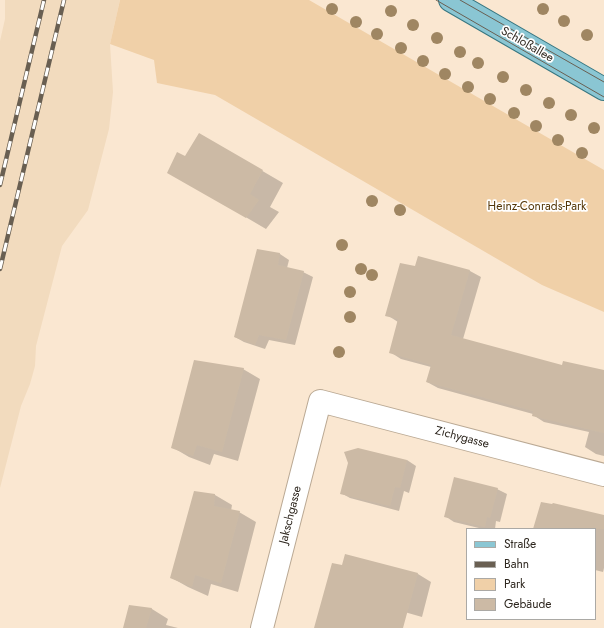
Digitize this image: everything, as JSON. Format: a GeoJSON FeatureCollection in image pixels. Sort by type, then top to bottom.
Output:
{"type":"FeatureCollection","features":[{"type":"Feature","properties":{"kind":"main road","name":"Schloßallee"},"geometry":{"type":"LineString","coordinates":[[450,0],[604,89]]}},
{"type":"Feature","properties":{"kind":"street","name":"Zichygasse"},"geometry":{"type":"LineString","coordinates":[[320,401],[604,475]]}},
{"type":"Feature","properties":{"kind":"street","name":"Jakschgasse"},"geometry":{"type":"LineString","coordinates":[[262,628],[320,401]]}},
{"type":"Feature","properties":{"kind":"shaded area"},"geometry":{"type":"Polygon","coordinates":[[[5,0],[120,0],[110,44],[113,92],[109,129],[88,210],[62,246],[36,346],[35,366],[30,384],[21,406],[0,488],[0,41],[5,19],[5,0]]]}},
{"type":"Feature","properties":{"kind":"green space","name":"Heinz-Conrads-Park"},"geometry":{"type":"Polygon","coordinates":[[[120,0],[309,0],[604,170],[604,312],[542,285],[215,95],[157,83],[154,60],[110,44],[120,0]]]}},
{"type":"Feature","properties":{"kind":"building"},"geometry":{"type":"Polygon","coordinates":[[[199,133],[263,170],[250,194],[259,200],[246,218],[167,173],[177,152],[185,156],[199,133]]]}},
{"type":"Feature","properties":{"kind":"building"},"geometry":{"type":"Polygon","coordinates":[[[257,249],[280,253],[278,265],[304,271],[286,340],[259,335],[255,345],[234,337],[257,249]]]}},
{"type":"Feature","properties":{"kind":"building"},"geometry":{"type":"Polygon","coordinates":[[[418,256],[470,270],[451,335],[562,365],[563,361],[604,370],[604,433],[532,416],[533,411],[426,382],[431,365],[389,353],[398,319],[385,316],[400,263],[415,266],[418,256]]]}},
{"type":"Feature","properties":{"kind":"building"},"geometry":{"type":"Polygon","coordinates":[[[194,360],[244,368],[222,452],[197,445],[193,456],[171,448],[194,360]]]}},
{"type":"Feature","properties":{"kind":"building"},"geometry":{"type":"Polygon","coordinates":[[[358,448],[407,460],[400,488],[395,487],[390,506],[340,494],[348,463],[344,452],[358,448]]]}},
{"type":"Feature","properties":{"kind":"building"},"geometry":{"type":"Polygon","coordinates":[[[454,477],[498,488],[490,518],[487,517],[485,527],[444,517],[454,477]]]}},
{"type":"Feature","properties":{"kind":"building"},"geometry":{"type":"Polygon","coordinates":[[[194,491],[215,494],[214,506],[240,511],[221,583],[195,575],[192,587],[170,578],[194,491]]]}},
{"type":"Feature","properties":{"kind":"building"},"geometry":{"type":"Polygon","coordinates":[[[541,502],[553,503],[604,515],[604,529],[533,528],[541,502]]]}},
{"type":"Feature","properties":{"kind":"building"},"geometry":{"type":"Polygon","coordinates":[[[345,554],[418,573],[403,628],[314,628],[332,563],[342,565],[345,554]]]}},
{"type":"Feature","properties":{"kind":"building"},"geometry":{"type":"Polygon","coordinates":[[[129,605],[152,608],[146,628],[123,628],[129,605]]]}},
{"type":"Feature","properties":{"kind":"tram line"},"geometry":{"type":"LineString","coordinates":[[436,0],[604,97]]}},
{"type":"Feature","properties":{"kind":"tram line"},"geometry":{"type":"LineString","coordinates":[[460,0],[604,82]]}},
{"type":"Feature","properties":{"kind":"railway"},"geometry":{"type":"LineString","coordinates":[[0,185],[44,0]]}},
{"type":"Feature","properties":{"kind":"railway"},"geometry":{"type":"LineString","coordinates":[[0,269],[64,0]]}}]}
